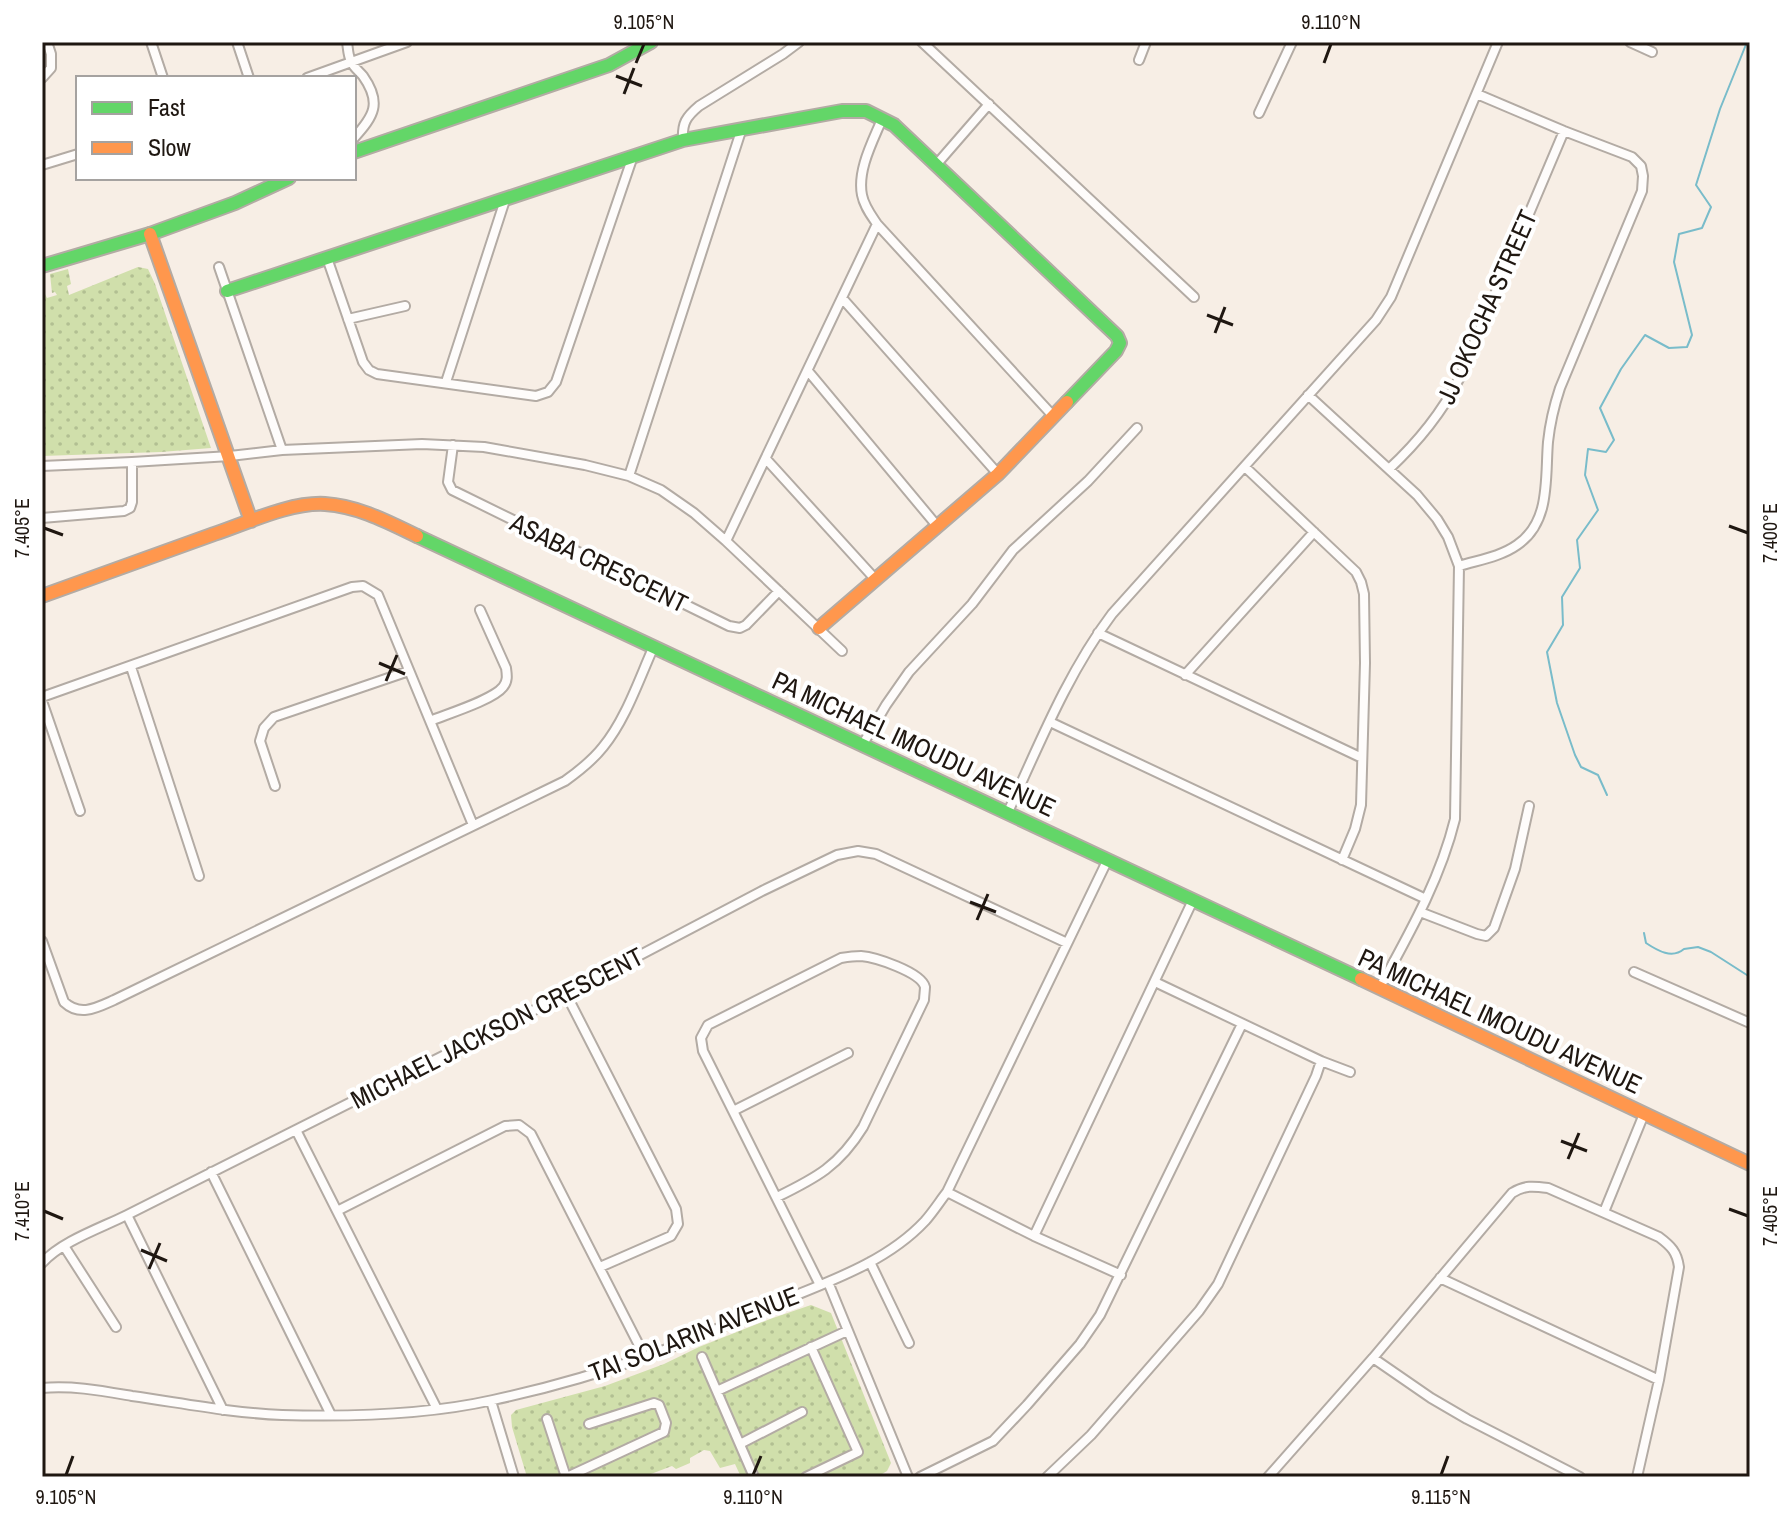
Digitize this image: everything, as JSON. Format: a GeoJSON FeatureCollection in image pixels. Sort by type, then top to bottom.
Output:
{"type":"FeatureCollection","features":[{"type":"Feature","properties":{"kind":"street"},"geometry":{"type":"LineString","coordinates":[[42,78],[51,68],[47,42]]}},
{"type":"Feature","properties":{"kind":"street"},"geometry":{"type":"LineString","coordinates":[[151,42],[162,76]]}},
{"type":"Feature","properties":{"kind":"street"},"geometry":{"type":"LineString","coordinates":[[237,42],[248,76]]}},
{"type":"Feature","properties":{"kind":"street"},"geometry":{"type":"LineString","coordinates":[[347,42],[351,62],[365,79],[374,97],[375,107],[356,135]]}},
{"type":"Feature","properties":{"kind":"street"},"geometry":{"type":"LineString","coordinates":[[312,76],[407,42]]}},
{"type":"Feature","properties":{"kind":"street"},"geometry":{"type":"LineString","coordinates":[[356,151],[609,65],[651,42]]}},
{"type":"Feature","properties":{"kind":"street"},"geometry":{"type":"LineString","coordinates":[[683,140],[682,126],[687,116],[799,42]]}},
{"type":"Feature","properties":{"kind":"street"},"geometry":{"type":"LineString","coordinates":[[922,42],[1194,297]]}},
{"type":"Feature","properties":{"kind":"street"},"geometry":{"type":"LineString","coordinates":[[1139,60],[1146,42]]}},
{"type":"Feature","properties":{"kind":"street"},"geometry":{"type":"LineString","coordinates":[[1259,113],[1292,42]]}},
{"type":"Feature","properties":{"kind":"street"},"geometry":{"type":"LineString","coordinates":[[1008,812],[1082,659],[1112,614],[1376,320],[1391,297],[1498,42]]}},
{"type":"Feature","properties":{"kind":"street"},"geometry":{"type":"LineString","coordinates":[[1630,42],[1652,52]]}},
{"type":"Feature","properties":{"kind":"street"},"geometry":{"type":"LineString","coordinates":[[1459,566],[1502,553],[1520,543],[1534,528],[1543,509],[1552,413],[1642,191],[1643,176],[1641,166],[1632,157],[1477,94]]}},
{"type":"Feature","properties":{"kind":"street"},"geometry":{"type":"LineString","coordinates":[[936,165],[989,104]]}},
{"type":"Feature","properties":{"kind":"street"},"geometry":{"type":"LineString","coordinates":[[227,291],[683,140],[842,111],[866,111],[894,125],[1117,336],[1120,343],[1116,351],[998,474],[819,628]]}},
{"type":"Feature","properties":{"kind":"street"},"geometry":{"type":"LineString","coordinates":[[882,119],[866,160],[861,184],[862,197],[877,224],[1054,417]]}},
{"type":"Feature","properties":{"kind":"street"},"geometry":{"type":"LineString","coordinates":[[629,476],[742,128]]}},
{"type":"Feature","properties":{"kind":"street","name":"JJ OKOCHA STREET"},"geometry":{"type":"LineString","coordinates":[[1389,469],[1432,424],[1453,391],[1564,131]]}},
{"type":"Feature","properties":{"kind":"street"},"geometry":{"type":"LineString","coordinates":[[42,165],[76,155]]}},
{"type":"Feature","properties":{"kind":"street"},"geometry":{"type":"LineString","coordinates":[[327,258],[363,362],[369,370],[377,374],[536,396],[548,392],[556,382],[633,156]]}},
{"type":"Feature","properties":{"kind":"street"},"geometry":{"type":"LineString","coordinates":[[42,266],[150,234],[235,203],[285,180]]}},
{"type":"Feature","properties":{"kind":"street"},"geometry":{"type":"LineString","coordinates":[[446,382],[506,197]]}},
{"type":"Feature","properties":{"kind":"street"},"geometry":{"type":"LineString","coordinates":[[726,541],[877,224]]}},
{"type":"Feature","properties":{"kind":"street"},"geometry":{"type":"LineString","coordinates":[[150,234],[251,521]]}},
{"type":"Feature","properties":{"kind":"street"},"geometry":{"type":"LineString","coordinates":[[219,267],[282,450]]}},
{"type":"Feature","properties":{"kind":"street"},"geometry":{"type":"LineString","coordinates":[[842,298],[998,474]]}},
{"type":"Feature","properties":{"kind":"street"},"geometry":{"type":"LineString","coordinates":[[348,319],[405,306]]}},
{"type":"Feature","properties":{"kind":"street"},"geometry":{"type":"LineString","coordinates":[[808,371],[938,527]]}},
{"type":"Feature","properties":{"kind":"street"},"geometry":{"type":"LineString","coordinates":[[1308,395],[1417,495],[1448,537],[1459,566],[1455,819],[1447,853],[1379,989]]}},
{"type":"Feature","properties":{"kind":"street"},"geometry":{"type":"LineString","coordinates":[[863,744],[909,672],[972,604],[1013,550],[1088,481],[1137,428]]}},
{"type":"Feature","properties":{"kind":"street"},"geometry":{"type":"LineString","coordinates":[[42,466],[422,444],[484,447],[585,465],[629,476],[661,490],[694,513],[842,651]]}},
{"type":"Feature","properties":{"kind":"street","name":"ASABA CRESCENT"},"geometry":{"type":"LineString","coordinates":[[453,445],[448,482],[452,490],[729,626],[740,628],[746,625],[779,591]]}},
{"type":"Feature","properties":{"kind":"street"},"geometry":{"type":"LineString","coordinates":[[766,459],[876,580]]}},
{"type":"Feature","properties":{"kind":"street"},"geometry":{"type":"LineString","coordinates":[[42,518],[130,508],[132,462]]}},
{"type":"Feature","properties":{"kind":"street"},"geometry":{"type":"LineString","coordinates":[[1245,467],[1356,572],[1364,594],[1361,805],[1342,860]]}},
{"type":"Feature","properties":{"kind":"street","name":"PA MICHAEL IMOUDU AVENUE"},"geometry":{"type":"LineString","coordinates":[[42,596],[297,507],[323,504],[373,515],[1750,1164]]}},
{"type":"Feature","properties":{"kind":"street"},"geometry":{"type":"LineString","coordinates":[[1185,675],[1314,532]]}},
{"type":"Feature","properties":{"kind":"street"},"geometry":{"type":"LineString","coordinates":[[80,811],[42,699],[352,587],[363,586],[378,595],[473,825]]}},
{"type":"Feature","properties":{"kind":"street"},"geometry":{"type":"LineString","coordinates":[[430,721],[494,695],[508,677],[480,610]]}},
{"type":"Feature","properties":{"kind":"street"},"geometry":{"type":"LineString","coordinates":[[1098,633],[1362,758]]}},
{"type":"Feature","properties":{"kind":"street"},"geometry":{"type":"LineString","coordinates":[[42,941],[64,1002],[78,1011],[88,1010],[128,993],[565,781],[604,747],[654,646]]}},
{"type":"Feature","properties":{"kind":"street"},"geometry":{"type":"LineString","coordinates":[[131,667],[199,876]]}},
{"type":"Feature","properties":{"kind":"street"},"geometry":{"type":"LineString","coordinates":[[275,786],[260,741],[264,728],[274,717],[409,671]]}},
{"type":"Feature","properties":{"kind":"street"},"geometry":{"type":"LineString","coordinates":[[1050,722],[1426,899]]}},
{"type":"Feature","properties":{"kind":"street"},"geometry":{"type":"LineString","coordinates":[[1420,912],[1486,936],[1494,928],[1515,869],[1529,806]]}},
{"type":"Feature","properties":{"kind":"street","name":"MICHAEL JACKSON CRESCENT"},"geometry":{"type":"LineString","coordinates":[[42,1263],[64,1246],[837,855],[858,851],[876,854],[1067,943]]}},
{"type":"Feature","properties":{"kind":"street","name":"TAI SOLARIN AVENUE"},"geometry":{"type":"LineString","coordinates":[[42,1388],[95,1390],[223,1410],[281,1415],[437,1409],[491,1401],[645,1357],[870,1262],[897,1245],[925,1221],[947,1192],[1108,859]]}},
{"type":"Feature","properties":{"kind":"street"},"geometry":{"type":"LineString","coordinates":[[1034,1236],[1193,900]]}},
{"type":"Feature","properties":{"kind":"street"},"geometry":{"type":"LineString","coordinates":[[777,1197],[830,1168],[851,1146],[863,1127],[924,1000],[925,988],[921,980],[903,969],[877,958],[841,958],[708,1025],[701,1038],[703,1051],[777,1197],[824,1283],[847,1331],[908,1477]]}},
{"type":"Feature","properties":{"kind":"street"},"geometry":{"type":"LineString","coordinates":[[1634,972],[1750,1023]]}},
{"type":"Feature","properties":{"kind":"street"},"geometry":{"type":"LineString","coordinates":[[1155,982],[1350,1072]]}},
{"type":"Feature","properties":{"kind":"street"},"geometry":{"type":"LineString","coordinates":[[566,994],[676,1209],[678,1224],[671,1236],[600,1267]]}},
{"type":"Feature","properties":{"kind":"street"},"geometry":{"type":"LineString","coordinates":[[920,1477],[993,1441],[1080,1344],[1121,1275],[1242,1024]]}},
{"type":"Feature","properties":{"kind":"street"},"geometry":{"type":"LineString","coordinates":[[733,1111],[848,1053]]}},
{"type":"Feature","properties":{"kind":"street"},"geometry":{"type":"LineString","coordinates":[[1047,1477],[1091,1435],[1199,1311],[1218,1284],[1321,1061]]}},
{"type":"Feature","properties":{"kind":"street"},"geometry":{"type":"LineString","coordinates":[[1604,1212],[1644,1114]]}},
{"type":"Feature","properties":{"kind":"street"},"geometry":{"type":"LineString","coordinates":[[337,1211],[505,1126],[519,1125],[531,1134],[645,1357]]}},
{"type":"Feature","properties":{"kind":"street"},"geometry":{"type":"LineString","coordinates":[[296,1130],[437,1409]]}},
{"type":"Feature","properties":{"kind":"street"},"geometry":{"type":"LineString","coordinates":[[211,1172],[331,1415]]}},
{"type":"Feature","properties":{"kind":"street"},"geometry":{"type":"LineString","coordinates":[[1268,1477],[1512,1193],[1532,1186],[1548,1188],[1659,1237],[1671,1245],[1677,1255],[1679,1267],[1659,1380],[1637,1477]]}},
{"type":"Feature","properties":{"kind":"street"},"geometry":{"type":"LineString","coordinates":[[947,1192],[1121,1275]]}},
{"type":"Feature","properties":{"kind":"street"},"geometry":{"type":"LineString","coordinates":[[127,1215],[223,1410]]}},
{"type":"Feature","properties":{"kind":"street"},"geometry":{"type":"LineString","coordinates":[[64,1246],[116,1327]]}},
{"type":"Feature","properties":{"kind":"street"},"geometry":{"type":"LineString","coordinates":[[870,1262],[909,1343]]}},
{"type":"Feature","properties":{"kind":"street"},"geometry":{"type":"LineString","coordinates":[[1440,1278],[1659,1380]]}},
{"type":"Feature","properties":{"kind":"street"},"geometry":{"type":"LineString","coordinates":[[717,1391],[847,1331]]}},
{"type":"Feature","properties":{"kind":"street"},"geometry":{"type":"LineString","coordinates":[[806,1477],[858,1452],[811,1347]]}},
{"type":"Feature","properties":{"kind":"street"},"geometry":{"type":"LineString","coordinates":[[702,1357],[754,1477]]}},
{"type":"Feature","properties":{"kind":"street"},"geometry":{"type":"LineString","coordinates":[[1373,1358],[1467,1419],[1580,1477]]}},
{"type":"Feature","properties":{"kind":"street"},"geometry":{"type":"LineString","coordinates":[[491,1401],[514,1477]]}},
{"type":"Feature","properties":{"kind":"street"},"geometry":{"type":"LineString","coordinates":[[547,1419],[566,1477],[664,1432],[666,1423],[659,1405],[654,1403],[589,1424]]}},
{"type":"Feature","properties":{"kind":"street"},"geometry":{"type":"LineString","coordinates":[[740,1444],[802,1412]]}},
{"type":"Feature","properties":{"kind":"green space"},"geometry":{"type":"Polygon","coordinates":[[[138,267],[148,269],[155,284],[211,448],[42,456],[42,288],[47,298],[57,295],[52,293],[50,274],[68,269],[71,284],[67,286],[69,295],[138,267]]]}},
{"type":"Feature","properties":{"kind":"green space"},"geometry":{"type":"Polygon","coordinates":[[[811,1305],[831,1313],[891,1463],[887,1471],[877,1477],[741,1477],[735,1464],[720,1468],[710,1451],[704,1450],[690,1458],[690,1463],[643,1477],[527,1477],[512,1427],[511,1415],[516,1410],[605,1386],[811,1305]]]}},
{"type":"Feature","properties":{"kind":"waterway"},"geometry":{"type":"LineString","coordinates":[[1607,795],[1598,775],[1581,767],[1575,755],[1557,703],[1547,652],[1563,625],[1562,597],[1580,568],[1577,540],[1598,510],[1585,475],[1588,449],[1606,452],[1614,440],[1600,408],[1621,369],[1645,335],[1669,348],[1687,347],[1692,335],[1674,262],[1679,234],[1702,228],[1711,207],[1696,185],[1720,109],[1747,42]]}},
{"type":"Feature","properties":{"kind":"waterway"},"geometry":{"type":"LineString","coordinates":[[1644,933],[1646,943],[1660,951],[1670,954],[1698,947],[1750,977]]}},
{"type":"Feature","properties":{"kind":"traffic: fast"},"geometry":{"type":"LineString","coordinates":[[356,151],[609,65],[651,42]]}},
{"type":"Feature","properties":{"kind":"traffic: fast"},"geometry":{"type":"LineString","coordinates":[[227,291],[683,140],[842,111],[866,111],[894,125],[1117,336],[1120,343],[1116,351],[1067,402]]}},
{"type":"Feature","properties":{"kind":"traffic: fast"},"geometry":{"type":"LineString","coordinates":[[42,266],[150,234],[235,203],[285,180]]}},
{"type":"Feature","properties":{"kind":"traffic: fast"},"geometry":{"type":"LineString","coordinates":[[417,536],[1361,979]]}},
{"type":"Feature","properties":{"kind":"traffic: slow"},"geometry":{"type":"LineString","coordinates":[[150,234],[251,521]]}},
{"type":"Feature","properties":{"kind":"traffic: slow"},"geometry":{"type":"LineString","coordinates":[[819,628],[998,474],[1067,402]]}},
{"type":"Feature","properties":{"kind":"traffic: slow"},"geometry":{"type":"LineString","coordinates":[[42,596],[298,506],[325,504],[349,508],[417,536]]}},
{"type":"Feature","properties":{"kind":"traffic: slow"},"geometry":{"type":"LineString","coordinates":[[1361,979],[1750,1164]]}}]}
